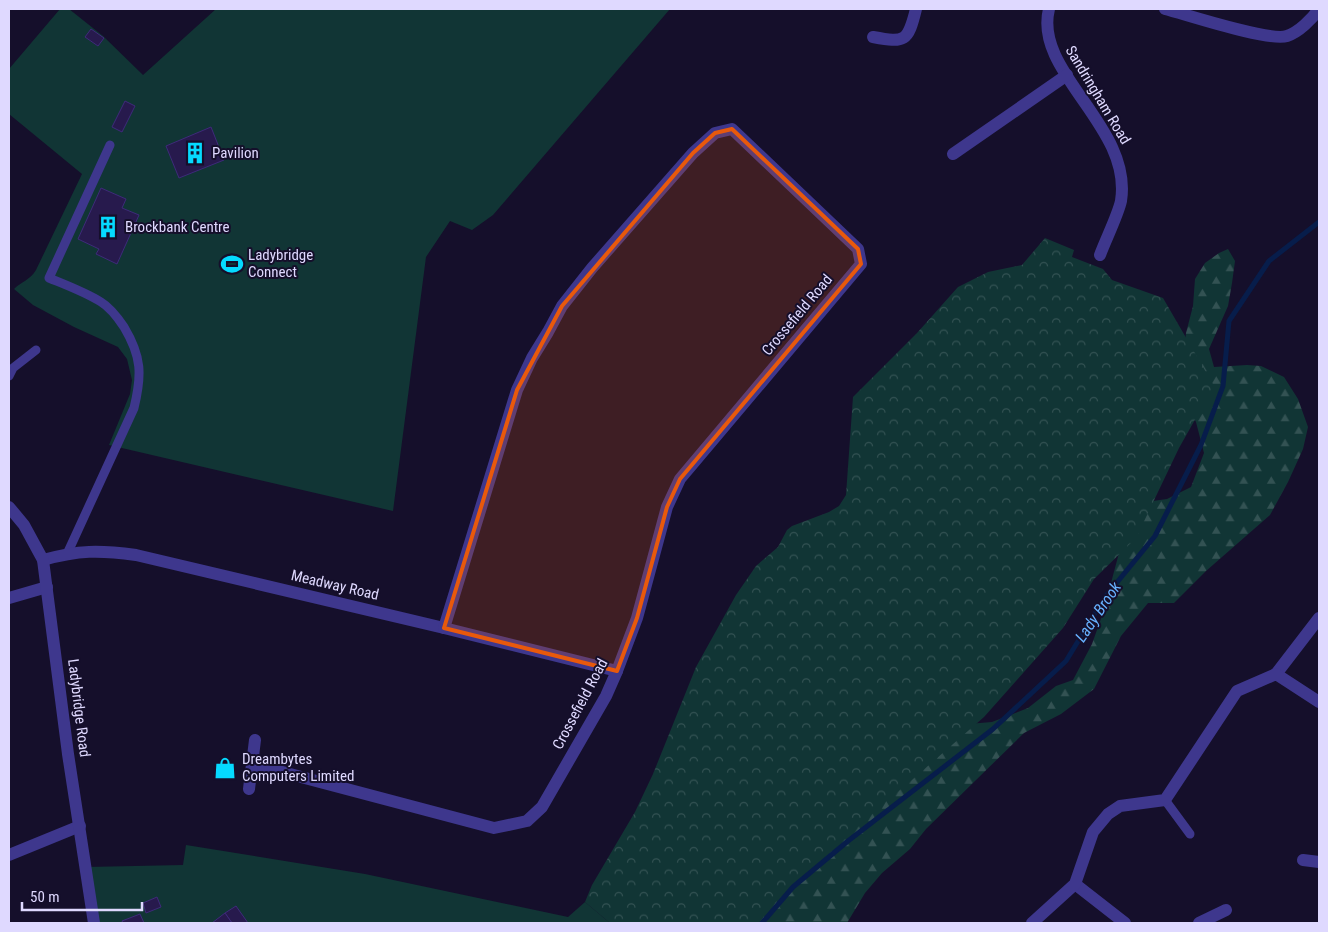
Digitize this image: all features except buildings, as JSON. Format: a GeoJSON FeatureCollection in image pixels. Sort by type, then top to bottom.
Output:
{"type":"FeatureCollection","features":[{"type":"Feature","properties":{"kind":"street"},"geometry":{"type":"LineString","coordinates":[[873,37],[896,41],[906,36],[912,27],[916,9]]}},
{"type":"Feature","properties":{"kind":"street","name":"Sandringham Road"},"geometry":{"type":"LineString","coordinates":[[1049,9],[1046,19],[1047,34],[1051,47],[1111,143],[1121,179],[1121,202],[1100,255]]}},
{"type":"Feature","properties":{"kind":"street"},"geometry":{"type":"LineString","coordinates":[[1165,9],[1264,36],[1286,36],[1312,20],[1319,9]]}},
{"type":"Feature","properties":{"kind":"street"},"geometry":{"type":"LineString","coordinates":[[953,154],[1067,75]]}},
{"type":"Feature","properties":{"kind":"street","name":"Crossefield Road"},"geometry":{"type":"LineString","coordinates":[[252,764],[494,828],[527,821],[542,807],[606,696],[617,671],[637,618],[667,507],[680,478],[861,264],[858,249],[732,129],[715,133],[693,153],[592,268],[562,306],[532,358],[518,390],[444,628]]}},
{"type":"Feature","properties":{"kind":"street","name":"Ladybridge Road"},"geometry":{"type":"LineString","coordinates":[[9,507],[24,525],[43,560],[94,923]]}},
{"type":"Feature","properties":{"kind":"street","name":"Meadway Road"},"geometry":{"type":"LineString","coordinates":[[43,560],[67,554],[98,551],[136,555],[617,671]]}},
{"type":"Feature","properties":{"kind":"street"},"geometry":{"type":"LineString","coordinates":[[9,598],[47,587]]}},
{"type":"Feature","properties":{"kind":"street"},"geometry":{"type":"LineString","coordinates":[[1032,923],[1075,884],[1094,832],[1108,814],[1120,806],[1165,800],[1237,691],[1276,674],[1319,618]]}},
{"type":"Feature","properties":{"kind":"street"},"geometry":{"type":"LineString","coordinates":[[1276,674],[1319,702]]}},
{"type":"Feature","properties":{"kind":"street"},"geometry":{"type":"LineString","coordinates":[[249,789],[255,740]]}},
{"type":"Feature","properties":{"kind":"street"},"geometry":{"type":"LineString","coordinates":[[9,855],[80,826]]}},
{"type":"Feature","properties":{"kind":"street"},"geometry":{"type":"LineString","coordinates":[[1304,860],[1319,862]]}},
{"type":"Feature","properties":{"kind":"street"},"geometry":{"type":"LineString","coordinates":[[1075,884],[1125,923]]}},
{"type":"Feature","properties":{"kind":"street"},"geometry":{"type":"LineString","coordinates":[[1199,923],[1226,910]]}},
{"type":"Feature","properties":{"kind":"lane"},"geometry":{"type":"LineString","coordinates":[[67,554],[134,408],[140,386],[139,361],[135,348],[117,316],[103,302],[49,278],[110,145]]}},
{"type":"Feature","properties":{"kind":"lane"},"geometry":{"type":"LineString","coordinates":[[9,376],[13,368],[36,350]]}},
{"type":"Feature","properties":{"kind":"lane"},"geometry":{"type":"LineString","coordinates":[[1165,800],[1190,834]]}},
{"type":"Feature","properties":{"kind":"highlighted area"},"geometry":{"type":"Polygon","coordinates":[[[732,129],[858,249],[861,264],[680,479],[667,507],[637,618],[617,671],[444,628],[517,390],[562,306],[693,153],[715,133],[732,129]]]}},
{"type":"Feature","properties":{"kind":"green space","name":"Ladybridge Connect"},"geometry":{"type":"Polygon","coordinates":[[[60,9],[69,9],[103,36],[143,75],[216,9],[670,9],[493,215],[472,230],[450,221],[426,257],[393,511],[109,445],[130,394],[132,380],[127,359],[118,347],[74,327],[33,305],[14,289],[36,270],[82,174],[9,114],[9,69],[60,9]]]}},
{"type":"Feature","properties":{"kind":"green space"},"geometry":{"type":"Polygon","coordinates":[[[1045,238],[1074,250],[1072,257],[1103,269],[1112,280],[1163,298],[1214,386],[1179,448],[1136,538],[1094,579],[1063,628],[984,717],[905,786],[845,833],[790,882],[759,923],[610,923],[585,902],[592,885],[635,812],[653,774],[696,667],[736,595],[756,566],[778,547],[787,530],[792,526],[829,512],[839,506],[846,495],[853,397],[917,333],[958,287],[988,272],[1022,265],[1045,238]]]}},
{"type":"Feature","properties":{"kind":"green space"},"geometry":{"type":"Polygon","coordinates":[[[1228,249],[1235,261],[1228,306],[1209,349],[1214,367],[1261,366],[1284,377],[1298,399],[1308,427],[1303,449],[1270,515],[1206,571],[1174,603],[1148,603],[1121,636],[1094,689],[1061,714],[1024,733],[926,829],[910,849],[882,873],[865,893],[847,923],[717,923],[957,725],[992,722],[1028,708],[1056,686],[1073,680],[1092,644],[1103,613],[1119,553],[1153,501],[1167,499],[1191,487],[1204,453],[1196,422],[1190,411],[1183,366],[1186,333],[1193,306],[1195,279],[1205,263],[1228,249]]]}},
{"type":"Feature","properties":{"kind":"green space"},"geometry":{"type":"Polygon","coordinates":[[[186,845],[365,874],[568,917],[585,902],[610,923],[94,923],[86,867],[183,865],[186,845]]]}},
{"type":"Feature","properties":{"kind":"waterway","name":"Lady Brook"},"geometry":{"type":"LineString","coordinates":[[762,923],[793,887],[848,841],[993,729],[1066,661],[1105,597],[1155,536],[1201,445],[1223,386],[1229,321],[1269,261],[1319,222]]}},
{"type":"Feature","properties":{"kind":"place","name":"Pavilion"},"geometry":{"type":"Point","coordinates":[195,153]}},
{"type":"Feature","properties":{"kind":"place","name":"Brockbank Centre"},"geometry":{"type":"Point","coordinates":[108,227]}},
{"type":"Feature","properties":{"kind":"place","name":"Ladybridge Connect"},"geometry":{"type":"Point","coordinates":[232,264]}},
{"type":"Feature","properties":{"kind":"place","name":"Dreambytes Computers Limited"},"geometry":{"type":"Point","coordinates":[225,768]}}]}
